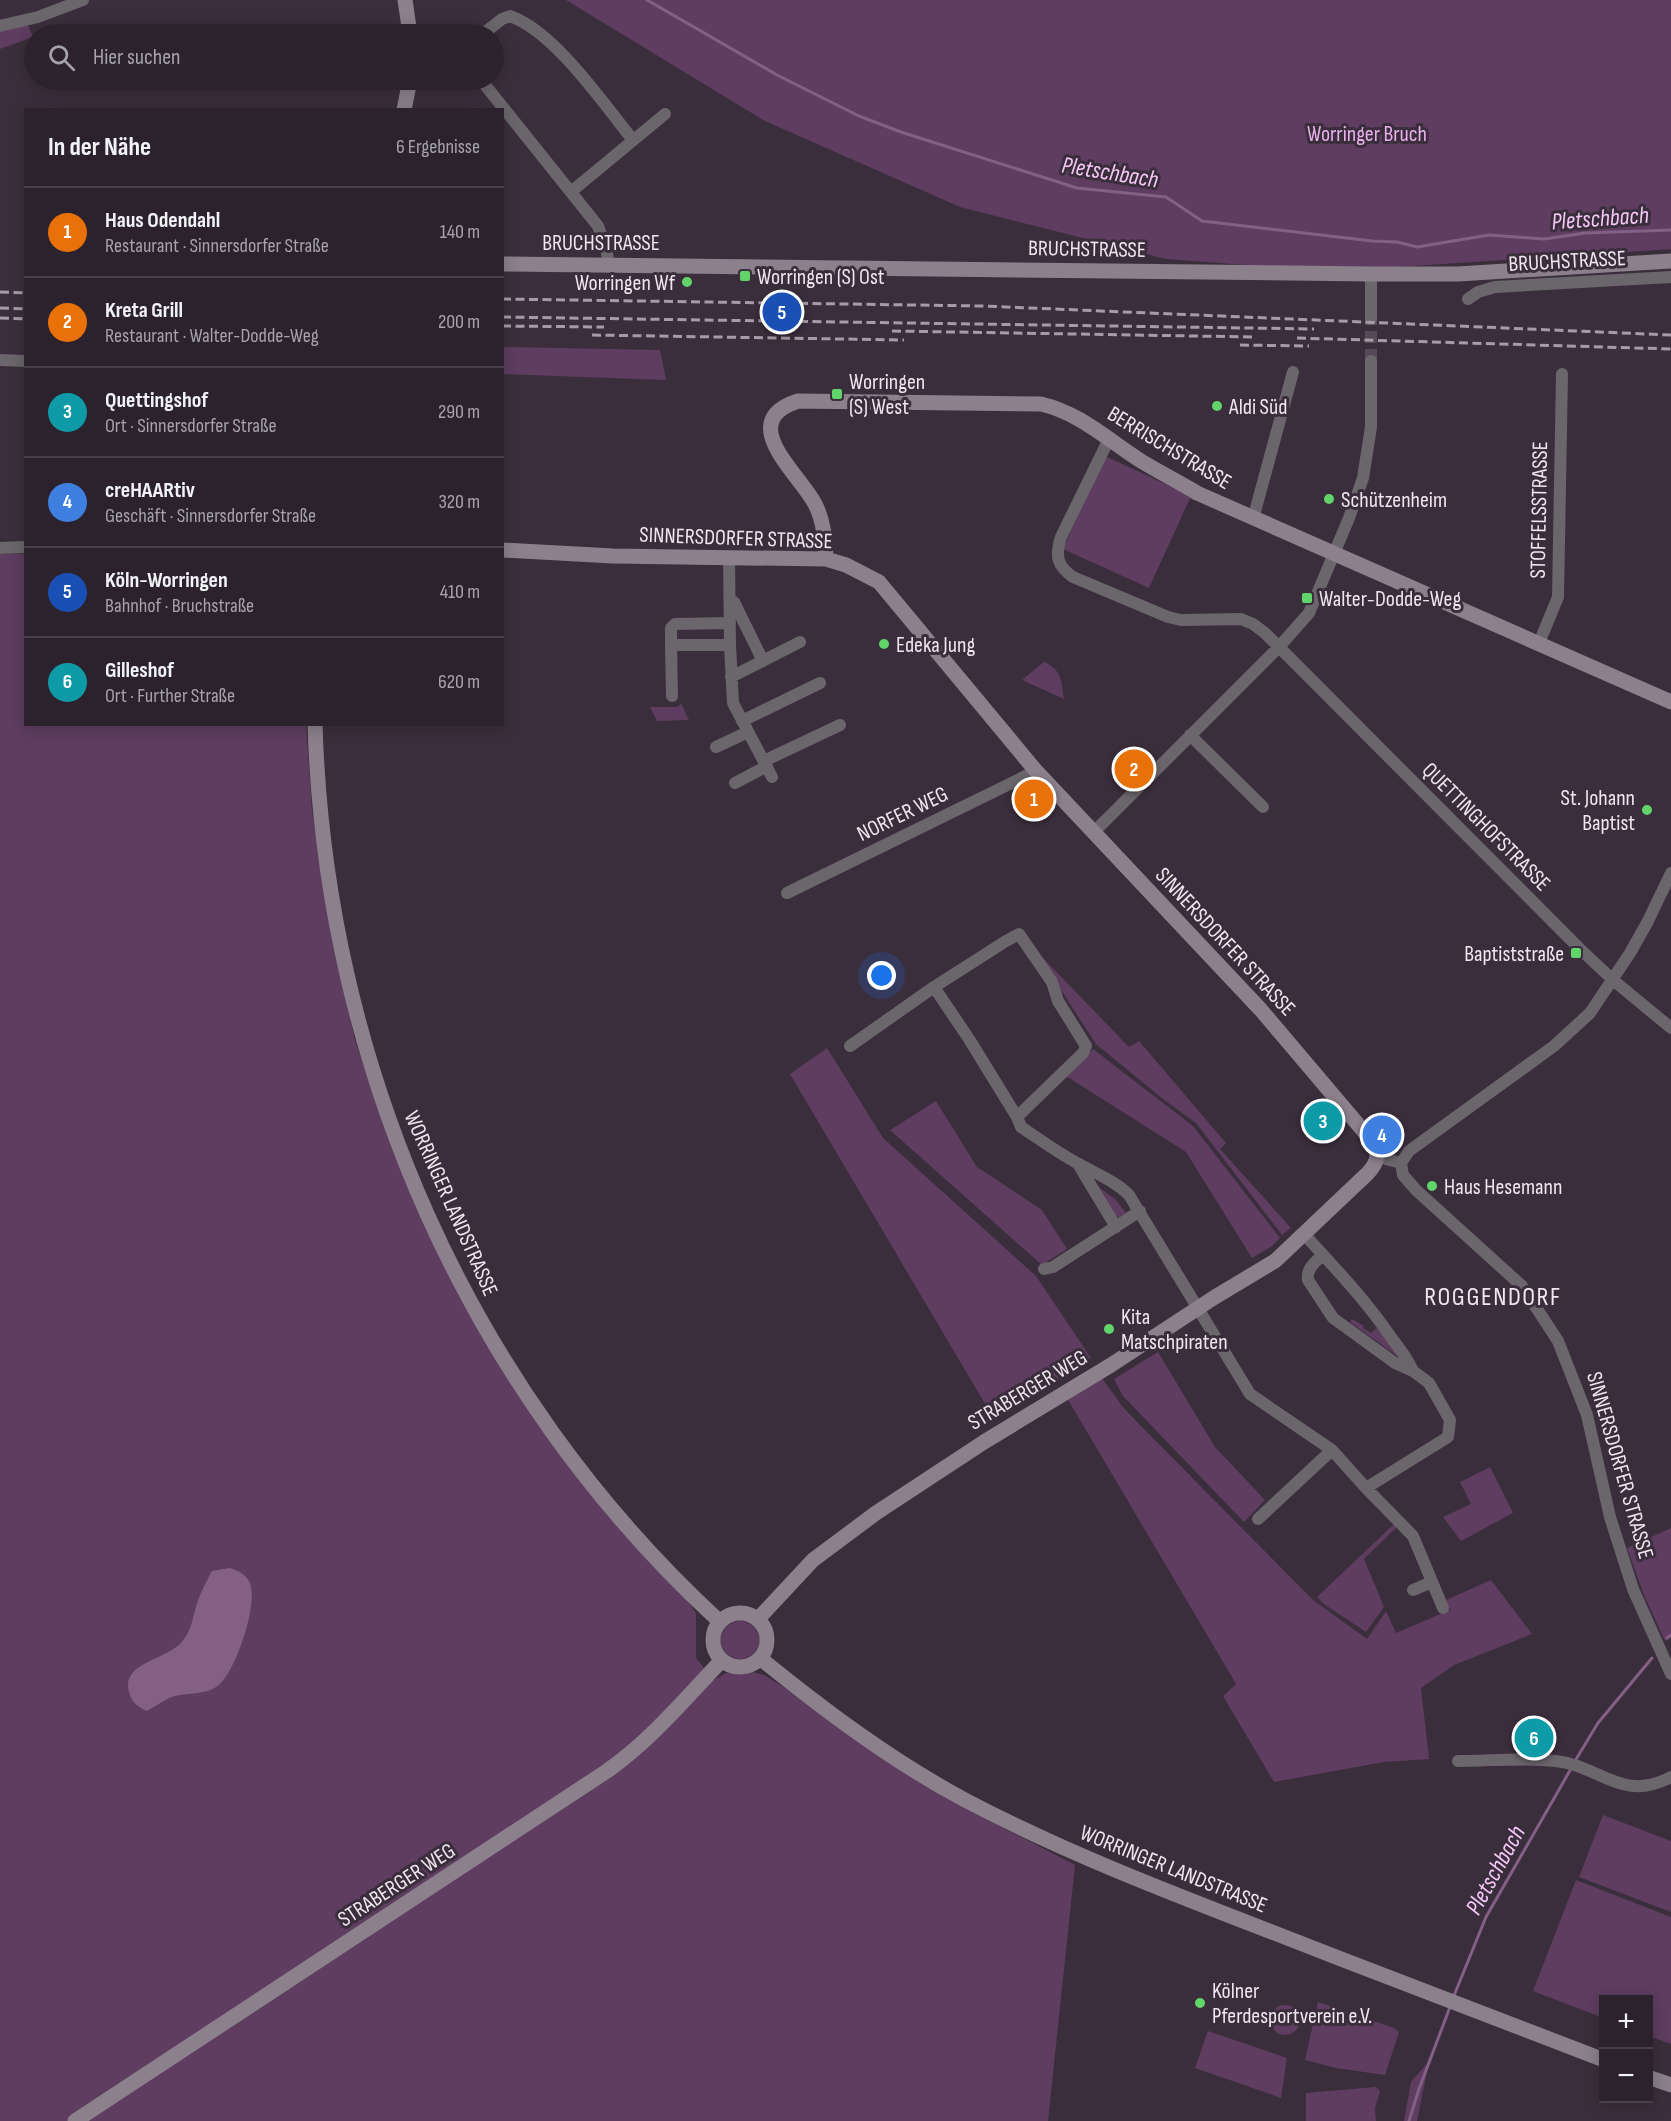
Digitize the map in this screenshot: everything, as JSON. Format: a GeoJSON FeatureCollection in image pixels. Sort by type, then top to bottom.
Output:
{"type":"FeatureCollection","features":[{"type":"Feature","properties":{"kind":"main road"},"geometry":{"type":"LineString","coordinates":[[405,0],[409,24]]}},
{"type":"Feature","properties":{"kind":"main road"},"geometry":{"type":"LineString","coordinates":[[404,108],[408,90]]}},
{"type":"Feature","properties":{"kind":"main road","name":"BRUCHSTRASSE"},"geometry":{"type":"LineString","coordinates":[[504,264],[1458,274],[1671,261]]}},
{"type":"Feature","properties":{"kind":"main road","name":"BERRISCHSTRASSE"},"geometry":{"type":"LineString","coordinates":[[826,558],[822,520],[815,504],[772,443],[772,423],[780,410],[798,400],[1041,404],[1078,418],[1141,461],[1197,493],[1671,702]]}},
{"type":"Feature","properties":{"kind":"main road","name":"SINNERSDORFER STRASSE"},"geometry":{"type":"LineString","coordinates":[[504,550],[613,556],[826,558],[846,565],[879,582],[1036,771],[1298,1052],[1372,1141],[1378,1157]]}},
{"type":"Feature","properties":{"kind":"main road","name":"WORRINGER LANDSTRASSE"},"geometry":{"type":"LineString","coordinates":[[315,726],[323,844],[338,937],[363,1042],[397,1144],[418,1195],[479,1317],[536,1409],[631,1531],[719,1621]]}},
{"type":"Feature","properties":{"kind":"main road","name":"STRABERGER WEG"},"geometry":{"type":"LineString","coordinates":[[758,1619],[813,1560],[876,1513],[1197,1308],[1275,1262],[1368,1173],[1378,1157]]}},
{"type":"Feature","properties":{"kind":"main road"},"geometry":{"type":"LineString","coordinates":[[742,1612],[758,1619],[763,1626],[767,1642],[760,1658],[745,1666],[729,1665],[722,1660],[715,1652],[713,1641],[714,1631],[719,1621],[734,1613],[742,1612]]}},
{"type":"Feature","properties":{"kind":"main road","name":"WORRINGER LANDSTRASSE"},"geometry":{"type":"LineString","coordinates":[[760,1658],[875,1745],[963,1799],[1038,1837],[1132,1878],[1599,2058]]}},
{"type":"Feature","properties":{"kind":"main road","name":"STRABERGER WEG"},"geometry":{"type":"LineString","coordinates":[[75,2121],[607,1771],[650,1736],[722,1660]]}},
{"type":"Feature","properties":{"kind":"main road"},"geometry":{"type":"LineString","coordinates":[[1653,2079],[1671,2085]]}},
{"type":"Feature","properties":{"kind":"street"},"geometry":{"type":"LineString","coordinates":[[0,26],[38,16],[83,0]]}},
{"type":"Feature","properties":{"kind":"street"},"geometry":{"type":"LineString","coordinates":[[496,24],[510,16],[526,23],[560,52],[633,140]]}},
{"type":"Feature","properties":{"kind":"street"},"geometry":{"type":"LineString","coordinates":[[489,90],[504,108]]}},
{"type":"Feature","properties":{"kind":"street"},"geometry":{"type":"LineString","coordinates":[[504,108],[598,226],[609,265]]}},
{"type":"Feature","properties":{"kind":"street"},"geometry":{"type":"LineString","coordinates":[[572,191],[665,114]]}},
{"type":"Feature","properties":{"kind":"street"},"geometry":{"type":"LineString","coordinates":[[1371,274],[1371,319]]}},
{"type":"Feature","properties":{"kind":"street","name":"BRUCHSTRASSE"},"geometry":{"type":"LineString","coordinates":[[1468,299],[1478,292],[1495,287],[1671,277]]}},
{"type":"Feature","properties":{"kind":"street"},"geometry":{"type":"LineString","coordinates":[[0,360],[24,361]]}},
{"type":"Feature","properties":{"kind":"street"},"geometry":{"type":"LineString","coordinates":[[1093,833],[1279,647],[1309,612],[1335,554],[1362,478],[1371,427],[1371,361]]}},
{"type":"Feature","properties":{"kind":"street"},"geometry":{"type":"LineString","coordinates":[[1253,519],[1293,372]]}},
{"type":"Feature","properties":{"kind":"street","name":"STOFFELSSTRASSE"},"geometry":{"type":"LineString","coordinates":[[1539,644],[1558,597],[1562,374]]}},
{"type":"Feature","properties":{"kind":"street","name":"QUETTINGHOFSTRASSE"},"geometry":{"type":"LineString","coordinates":[[1109,439],[1060,537],[1057,560],[1062,569],[1073,577],[1168,617],[1181,620],[1241,619],[1253,624],[1279,647],[1613,980],[1671,1028]]}},
{"type":"Feature","properties":{"kind":"street"},"geometry":{"type":"LineString","coordinates":[[0,548],[24,547]]}},
{"type":"Feature","properties":{"kind":"street"},"geometry":{"type":"LineString","coordinates":[[729,557],[733,703],[768,768]]}},
{"type":"Feature","properties":{"kind":"street"},"geometry":{"type":"LineString","coordinates":[[730,600],[734,602],[763,661]]}},
{"type":"Feature","properties":{"kind":"street"},"geometry":{"type":"LineString","coordinates":[[672,696],[671,628],[675,624],[730,623]]}},
{"type":"Feature","properties":{"kind":"street"},"geometry":{"type":"LineString","coordinates":[[731,677],[800,642]]}},
{"type":"Feature","properties":{"kind":"street"},"geometry":{"type":"LineString","coordinates":[[671,645],[730,645]]}},
{"type":"Feature","properties":{"kind":"street"},"geometry":{"type":"LineString","coordinates":[[716,747],[745,726],[820,683]]}},
{"type":"Feature","properties":{"kind":"street"},"geometry":{"type":"LineString","coordinates":[[735,783],[768,768],[840,725]]}},
{"type":"Feature","properties":{"kind":"street"},"geometry":{"type":"LineString","coordinates":[[1190,735],[1263,807]]}},
{"type":"Feature","properties":{"kind":"street","name":"NORFER WEG"},"geometry":{"type":"LineString","coordinates":[[787,893],[1036,771]]}},
{"type":"Feature","properties":{"kind":"street"},"geometry":{"type":"LineString","coordinates":[[1378,1157],[1401,1163],[1409,1151],[1573,1030],[1590,1013],[1613,980],[1647,923],[1671,873]]}},
{"type":"Feature","properties":{"kind":"street"},"geometry":{"type":"LineString","coordinates":[[850,1046],[934,987],[1019,934],[1052,982],[1058,1001],[1086,1046],[1083,1053],[1017,1118]]}},
{"type":"Feature","properties":{"kind":"street"},"geometry":{"type":"LineString","coordinates":[[934,987],[969,1039],[1021,1127],[1078,1164],[1123,1189],[1140,1211],[1250,1394],[1332,1450],[1413,1536],[1443,1608]]}},
{"type":"Feature","properties":{"kind":"street","name":"SINNERSDORFER STRASSE"},"geometry":{"type":"LineString","coordinates":[[1401,1163],[1403,1174],[1416,1190],[1522,1286],[1558,1341],[1587,1415],[1610,1517],[1633,1589],[1671,1674]]}},
{"type":"Feature","properties":{"kind":"street"},"geometry":{"type":"LineString","coordinates":[[1078,1164],[1116,1227]]}},
{"type":"Feature","properties":{"kind":"street"},"geometry":{"type":"LineString","coordinates":[[1044,1269],[1053,1267],[1140,1211]]}},
{"type":"Feature","properties":{"kind":"street"},"geometry":{"type":"LineString","coordinates":[[1304,1234],[1374,1312],[1389,1335],[1405,1353],[1413,1371]]}},
{"type":"Feature","properties":{"kind":"street"},"geometry":{"type":"LineString","coordinates":[[1323,1255],[1307,1274],[1308,1280],[1332,1318],[1395,1363],[1413,1371],[1429,1383],[1450,1420],[1448,1437],[1366,1488]]}},
{"type":"Feature","properties":{"kind":"street"},"geometry":{"type":"LineString","coordinates":[[1258,1519],[1332,1450]]}},
{"type":"Feature","properties":{"kind":"street"},"geometry":{"type":"LineString","coordinates":[[1413,1590],[1432,1582]]}},
{"type":"Feature","properties":{"kind":"street"},"geometry":{"type":"LineString","coordinates":[[1458,1761],[1536,1760],[1566,1763],[1628,1786],[1648,1786],[1671,1777]]}},
{"type":"Feature","properties":{"kind":"green space","name":"Worringer Bruch"},"geometry":{"type":"Polygon","coordinates":[[[566,0],[1671,0],[1671,249],[1367,269],[1247,265],[1166,259],[960,207],[765,121],[566,0]]]}},
{"type":"Feature","properties":{"kind":"green space"},"geometry":{"type":"Polygon","coordinates":[[[24,26],[24,40],[0,49],[0,31],[24,26]]]}},
{"type":"Feature","properties":{"kind":"green space"},"geometry":{"type":"Polygon","coordinates":[[[504,347],[660,350],[666,380],[504,374],[504,347]]]}},
{"type":"Feature","properties":{"kind":"green space"},"geometry":{"type":"Polygon","coordinates":[[[1105,456],[1191,496],[1149,588],[1063,549],[1105,456]]]}},
{"type":"Feature","properties":{"kind":"green space"},"geometry":{"type":"Polygon","coordinates":[[[0,554],[24,554],[24,726],[306,726],[312,811],[334,950],[355,1040],[392,1149],[460,1299],[510,1381],[594,1498],[687,1600],[696,1613],[696,1658],[714,1680],[726,1673],[752,1672],[764,1675],[853,1738],[954,1802],[1075,1865],[1048,2121],[0,2121],[0,554]]]}},
{"type":"Feature","properties":{"kind":"green space"},"geometry":{"type":"Polygon","coordinates":[[[1044,662],[1057,672],[1064,699],[1022,680],[1044,662]]]}},
{"type":"Feature","properties":{"kind":"green space"},"geometry":{"type":"Polygon","coordinates":[[[681,703],[689,720],[657,721],[650,707],[678,707],[681,703]]]}},
{"type":"Feature","properties":{"kind":"green space"},"geometry":{"type":"Polygon","coordinates":[[[1043,958],[1129,1047],[1139,1041],[1226,1143],[1220,1149],[1291,1228],[1282,1235],[1196,1123],[1096,1044],[1041,959],[1043,958]]]}},
{"type":"Feature","properties":{"kind":"green space"},"geometry":{"type":"Polygon","coordinates":[[[827,1048],[883,1138],[1036,1276],[1091,1358],[994,1419],[790,1074],[827,1048]]]}},
{"type":"Feature","properties":{"kind":"green space"},"geometry":{"type":"Polygon","coordinates":[[[1093,1049],[1193,1126],[1280,1238],[1272,1246],[1252,1258],[1186,1152],[1066,1076],[1093,1049]]]}},
{"type":"Feature","properties":{"kind":"green space"},"geometry":{"type":"Polygon","coordinates":[[[936,1101],[977,1167],[1042,1210],[1067,1249],[1042,1265],[890,1130],[936,1101]]]}},
{"type":"Feature","properties":{"kind":"green space"},"geometry":{"type":"Polygon","coordinates":[[[1097,1186],[1116,1200],[1126,1213],[1119,1217],[1114,1216],[1097,1186]]]}},
{"type":"Feature","properties":{"kind":"green space"},"geometry":{"type":"Polygon","coordinates":[[[1352,1319],[1371,1333],[1377,1328],[1400,1358],[1350,1322],[1352,1319]]]}},
{"type":"Feature","properties":{"kind":"green space"},"geometry":{"type":"Polygon","coordinates":[[[1158,1352],[1215,1447],[1265,1500],[1244,1522],[1123,1396],[1114,1379],[1158,1352]]]}},
{"type":"Feature","properties":{"kind":"green space"},"geometry":{"type":"Polygon","coordinates":[[[1102,1378],[1122,1406],[1138,1423],[1313,1600],[1367,1639],[1386,1611],[1396,1633],[1450,1610],[1446,1600],[1491,1580],[1532,1634],[1454,1665],[1421,1688],[1429,1759],[1384,1762],[1274,1782],[1223,1696],[1236,1684],[1067,1398],[1102,1378]]]}},
{"type":"Feature","properties":{"kind":"green space"},"geometry":{"type":"Polygon","coordinates":[[[1490,1467],[1513,1513],[1461,1541],[1443,1517],[1471,1504],[1460,1482],[1490,1467]]]}},
{"type":"Feature","properties":{"kind":"green space"},"geometry":{"type":"Polygon","coordinates":[[[1394,1524],[1397,1527],[1364,1559],[1384,1607],[1366,1632],[1317,1597],[1394,1524]]]}},
{"type":"Feature","properties":{"kind":"green space"},"geometry":{"type":"Polygon","coordinates":[[[1671,1528],[1671,1637],[1665,1641],[1644,1595],[1627,1548],[1671,1528]]]}},
{"type":"Feature","properties":{"kind":"green space"},"geometry":{"type":"Polygon","coordinates":[[[740,1621],[754,1626],[759,1640],[754,1654],[740,1659],[726,1654],[721,1640],[726,1626],[740,1621]]]}},
{"type":"Feature","properties":{"kind":"green space"},"geometry":{"type":"Polygon","coordinates":[[[1603,1815],[1671,1841],[1671,1912],[1579,1877],[1603,1815]]]}},
{"type":"Feature","properties":{"kind":"green space"},"geometry":{"type":"Polygon","coordinates":[[[1576,1880],[1671,1917],[1671,2044],[1653,2037],[1653,1995],[1599,1995],[1599,2016],[1533,1991],[1576,1880]]]}},
{"type":"Feature","properties":{"kind":"green space"},"geometry":{"type":"Polygon","coordinates":[[[1318,2002],[1394,2028],[1399,2032],[1385,2075],[1336,2068],[1305,2060],[1318,2002]]]}},
{"type":"Feature","properties":{"kind":"green space"},"geometry":{"type":"Polygon","coordinates":[[[1285,2005],[1291,2006],[1299,2014],[1299,2026],[1291,2034],[1285,2035],[1279,2034],[1271,2026],[1270,2020],[1271,2014],[1279,2006],[1285,2005]]]}},
{"type":"Feature","properties":{"kind":"green space"},"geometry":{"type":"Polygon","coordinates":[[[1208,2031],[1287,2058],[1281,2098],[1195,2068],[1208,2031]]]}},
{"type":"Feature","properties":{"kind":"green space"},"geometry":{"type":"Polygon","coordinates":[[[1429,2061],[1417,2121],[1404,2121],[1411,2082],[1429,2061]]]}},
{"type":"Feature","properties":{"kind":"green space"},"geometry":{"type":"Polygon","coordinates":[[[1376,2087],[1380,2091],[1375,2108],[1376,2121],[1306,2121],[1306,2093],[1376,2087]]]}},
{"type":"Feature","properties":{"kind":"shaded area"},"geometry":{"type":"Polygon","coordinates":[[[230,1568],[243,1574],[249,1581],[252,1591],[245,1634],[226,1676],[220,1684],[208,1691],[173,1697],[147,1711],[140,1707],[133,1702],[129,1692],[128,1682],[132,1674],[139,1667],[178,1646],[189,1630],[198,1600],[212,1571],[230,1568]]]}},
{"type":"Feature","properties":{"kind":"waterway","name":"Pletschbach"},"geometry":{"type":"LineString","coordinates":[[647,0],[777,75],[859,116],[901,132],[1077,188],[1166,197],[1202,221],[1397,242],[1417,247],[1489,235],[1544,239],[1585,233],[1671,230]]}},
{"type":"Feature","properties":{"kind":"waterway","name":"Pletschbach"},"geometry":{"type":"LineString","coordinates":[[1667,1638],[1671,1635]]}},
{"type":"Feature","properties":{"kind":"waterway","name":"Pletschbach"},"geometry":{"type":"LineString","coordinates":[[1575,1761],[1598,1723],[1652,1658]]}},
{"type":"Feature","properties":{"kind":"waterway","name":"Pletschbach"},"geometry":{"type":"LineString","coordinates":[[1453,1998],[1486,1917],[1572,1767]]}},
{"type":"Feature","properties":{"kind":"waterway","name":"Pletschbach"},"geometry":{"type":"LineString","coordinates":[[1409,2121],[1450,2007]]}},
{"type":"Feature","properties":{"kind":"tunnel"},"geometry":{"type":"LineString","coordinates":[[1371,319],[1371,361]]}},
{"type":"Feature","properties":{"kind":"railway"},"geometry":{"type":"LineString","coordinates":[[0,292],[24,293]]}},
{"type":"Feature","properties":{"kind":"railway"},"geometry":{"type":"LineString","coordinates":[[504,299],[983,306],[1671,335]]}},
{"type":"Feature","properties":{"kind":"railway"},"geometry":{"type":"LineString","coordinates":[[0,308],[24,309]]}},
{"type":"Feature","properties":{"kind":"railway"},"geometry":{"type":"LineString","coordinates":[[504,317],[1314,329]]}},
{"type":"Feature","properties":{"kind":"railway"},"geometry":{"type":"LineString","coordinates":[[0,318],[24,319]]}},
{"type":"Feature","properties":{"kind":"railway"},"geometry":{"type":"LineString","coordinates":[[504,326],[604,327]]}},
{"type":"Feature","properties":{"kind":"railway"},"geometry":{"type":"LineString","coordinates":[[892,331],[1255,337]]}},
{"type":"Feature","properties":{"kind":"railway"},"geometry":{"type":"LineString","coordinates":[[592,335],[904,340]]}},
{"type":"Feature","properties":{"kind":"railway"},"geometry":{"type":"LineString","coordinates":[[1297,338],[1671,349]]}},
{"type":"Feature","properties":{"kind":"railway"},"geometry":{"type":"LineString","coordinates":[[1240,345],[1309,346]]}},
{"type":"Feature","properties":{"kind":"place","name":"Worringen (S) Ost"},"geometry":{"type":"Point","coordinates":[745,276]}},
{"type":"Feature","properties":{"kind":"place","name":"Worringen Wf"},"geometry":{"type":"Point","coordinates":[687,282]}},
{"type":"Feature","properties":{"kind":"place","name":"Köln-Worringen"},"geometry":{"type":"Point","coordinates":[782,312]}},
{"type":"Feature","properties":{"kind":"place","name":"Worringen (S) West"},"geometry":{"type":"Point","coordinates":[837,394]}},
{"type":"Feature","properties":{"kind":"place","name":"Aldi Süd"},"geometry":{"type":"Point","coordinates":[1217,406]}},
{"type":"Feature","properties":{"kind":"place","name":"Schützenheim"},"geometry":{"type":"Point","coordinates":[1329,499]}},
{"type":"Feature","properties":{"kind":"place","name":"Walter-Dodde-Weg"},"geometry":{"type":"Point","coordinates":[1307,598]}},
{"type":"Feature","properties":{"kind":"place","name":"Edeka Jung"},"geometry":{"type":"Point","coordinates":[884,644]}},
{"type":"Feature","properties":{"kind":"place","name":"Kreta Grill"},"geometry":{"type":"Point","coordinates":[1134,769]}},
{"type":"Feature","properties":{"kind":"place","name":"Haus Odendahl"},"geometry":{"type":"Point","coordinates":[1034,799]}},
{"type":"Feature","properties":{"kind":"place","name":"St. Johann Baptist"},"geometry":{"type":"Point","coordinates":[1647,810]}},
{"type":"Feature","properties":{"kind":"place","name":"Baptiststraße"},"geometry":{"type":"Point","coordinates":[1576,953]}},
{"type":"Feature","properties":{"kind":"place","name":"Quettingshof"},"geometry":{"type":"Point","coordinates":[1323,1121]}},
{"type":"Feature","properties":{"kind":"place","name":"creHAARtiv"},"geometry":{"type":"Point","coordinates":[1382,1135]}},
{"type":"Feature","properties":{"kind":"place","name":"Haus Hesemann"},"geometry":{"type":"Point","coordinates":[1432,1186]}},
{"type":"Feature","properties":{"kind":"place","name":"Kita Matschpiraten"},"geometry":{"type":"Point","coordinates":[1109,1329]}},
{"type":"Feature","properties":{"kind":"place","name":"Gilleshof"},"geometry":{"type":"Point","coordinates":[1534,1738]}},
{"type":"Feature","properties":{"kind":"place","name":"Kölner Pferdesportverein e.V."},"geometry":{"type":"Point","coordinates":[1200,2003]}},
{"type":"Feature","properties":{"kind":"district","name":"ROGGENDORF"},"geometry":{"type":"Point","coordinates":[1493,1296]}}]}
